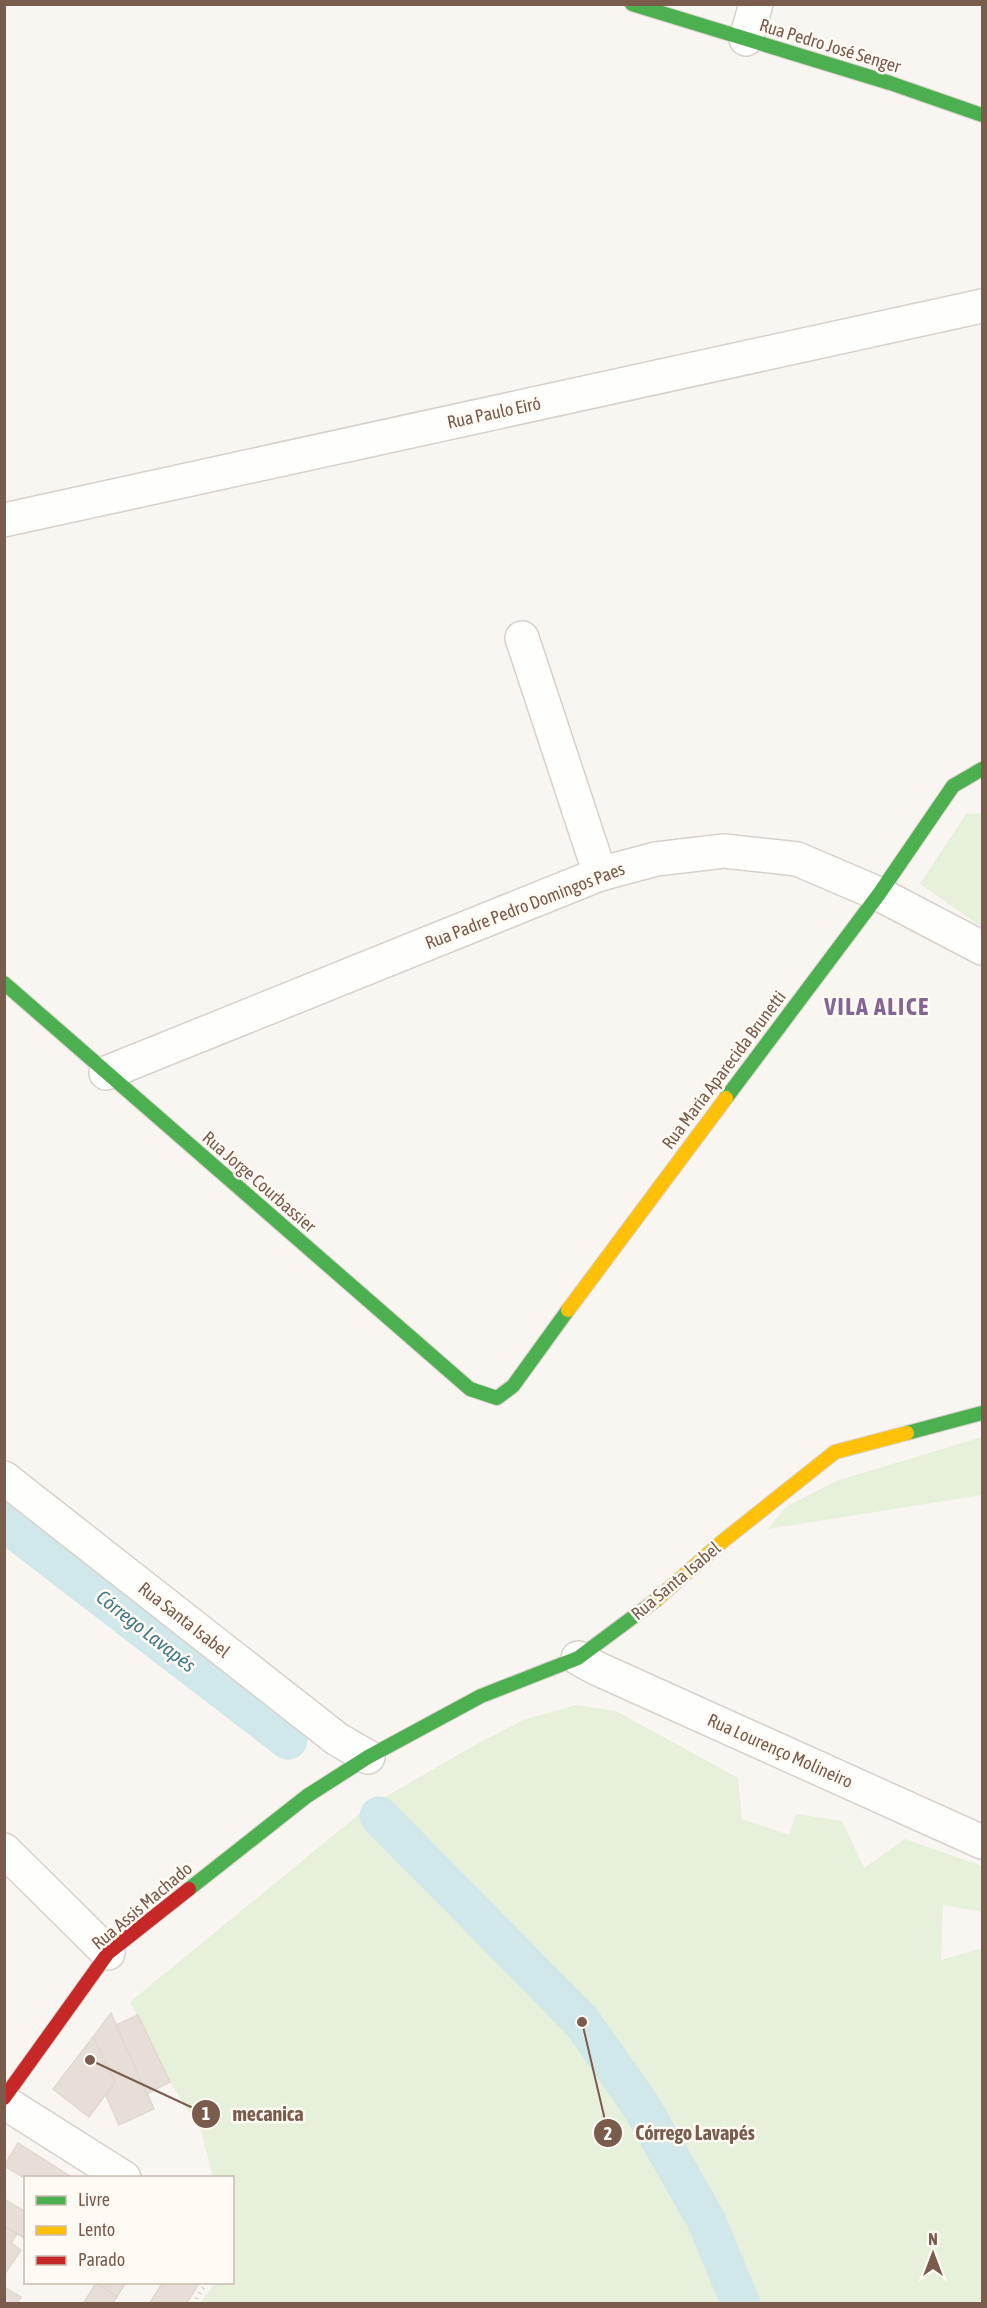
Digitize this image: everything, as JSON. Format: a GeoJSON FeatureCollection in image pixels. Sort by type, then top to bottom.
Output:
{"type":"FeatureCollection","features":[{"type":"Feature","properties":{"kind":"street","name":"Rua Pedro José Senger"},"geometry":{"type":"LineString","coordinates":[[632,4],[890,83],[982,115]]}},
{"type":"Feature","properties":{"kind":"street"},"geometry":{"type":"LineString","coordinates":[[746,39],[756,4]]}},
{"type":"Feature","properties":{"kind":"street","name":"Rua Paulo Eiró"},"geometry":{"type":"LineString","coordinates":[[4,520],[982,306]]}},
{"type":"Feature","properties":{"kind":"street"},"geometry":{"type":"LineString","coordinates":[[522,638],[600,874]]}},
{"type":"Feature","properties":{"kind":"street","name":"Rua Maria Aparecida Brunetti"},"geometry":{"type":"LineString","coordinates":[[497,1398],[513,1386],[631,1224],[879,894],[953,786],[982,769]]}},
{"type":"Feature","properties":{"kind":"street","name":"Rua Padre Pedro Domingos Paes"},"geometry":{"type":"LineString","coordinates":[[106,1073],[600,874],[656,859],[724,851],[797,859],[879,894],[982,948]]}},
{"type":"Feature","properties":{"kind":"street","name":"Rua Jorge Courbassier"},"geometry":{"type":"LineString","coordinates":[[4,983],[470,1389],[497,1398]]}},
{"type":"Feature","properties":{"kind":"street","name":"Rua Santa Isabel"},"geometry":{"type":"LineString","coordinates":[[4,1478],[337,1738],[361,1762],[481,1696],[578,1658],[658,1599],[723,1540],[835,1452],[982,1413]]}},
{"type":"Feature","properties":{"kind":"street","name":"Rua Lourenço Molineiro"},"geometry":{"type":"LineString","coordinates":[[578,1658],[982,1842]]}},
{"type":"Feature","properties":{"kind":"street","name":"Rua Assis Machado"},"geometry":{"type":"LineString","coordinates":[[4,2100],[108,1953],[307,1796],[361,1762]]}},
{"type":"Feature","properties":{"kind":"street"},"geometry":{"type":"LineString","coordinates":[[4,1850],[108,1953]]}},
{"type":"Feature","properties":{"kind":"street"},"geometry":{"type":"LineString","coordinates":[[4,2100],[121,2176]]}},
{"type":"Feature","properties":{"kind":"path"},"geometry":{"type":"LineString","coordinates":[[193,2304],[206,2284]]}},
{"type":"Feature","properties":{"kind":"green space"},"geometry":{"type":"Polygon","coordinates":[[[982,813],[982,927],[920,884],[966,814],[982,813]]]}},
{"type":"Feature","properties":{"kind":"green space"},"geometry":{"type":"Polygon","coordinates":[[[982,1437],[982,1495],[768,1529],[786,1507],[836,1481],[982,1437]]]}},
{"type":"Feature","properties":{"kind":"green space"},"geometry":{"type":"Polygon","coordinates":[[[576,1705],[616,1711],[738,1778],[742,1819],[789,1835],[796,1814],[842,1821],[864,1868],[905,1839],[982,1866],[982,1912],[943,1905],[941,1960],[982,1948],[982,2303],[200,2303],[214,2284],[234,2284],[234,2176],[213,2176],[201,2131],[170,2082],[130,2002],[368,1807],[523,1720],[576,1705]]]}},
{"type":"Feature","properties":{"kind":"building"},"geometry":{"type":"Polygon","coordinates":[[[111,2013],[154,2109],[119,2125],[106,2096],[115,2082],[93,2037],[111,2013]]]}},
{"type":"Feature","properties":{"kind":"building"},"geometry":{"type":"Polygon","coordinates":[[[138,2015],[170,2082],[147,2094],[116,2025],[138,2015]]]}},
{"type":"Feature","properties":{"kind":"building"},"geometry":{"type":"Polygon","coordinates":[[[93,2037],[115,2082],[89,2117],[53,2089],[93,2037]]]}},
{"type":"Feature","properties":{"kind":"building"},"geometry":{"type":"Polygon","coordinates":[[[18,2143],[70,2176],[24,2176],[24,2178],[4,2166],[18,2143]]]}},
{"type":"Feature","properties":{"kind":"building"},"geometry":{"type":"Polygon","coordinates":[[[4,2199],[24,2211],[24,2238],[4,2226],[4,2199]]]}},
{"type":"Feature","properties":{"kind":"building"},"geometry":{"type":"Polygon","coordinates":[[[4,2226],[17,2234],[11,2243],[21,2250],[4,2275],[4,2226]]]}},
{"type":"Feature","properties":{"kind":"building"},"geometry":{"type":"Polygon","coordinates":[[[95,2284],[117,2297],[112,2304],[83,2304],[95,2284]]]}},
{"type":"Feature","properties":{"kind":"building"},"geometry":{"type":"Polygon","coordinates":[[[99,2284],[125,2284],[117,2297],[99,2284]]]}},
{"type":"Feature","properties":{"kind":"building"},"geometry":{"type":"Polygon","coordinates":[[[162,2284],[199,2284],[186,2304],[149,2304],[162,2284]]]}},
{"type":"Feature","properties":{"kind":"building"},"geometry":{"type":"Polygon","coordinates":[[[4,2287],[21,2297],[17,2304],[4,2304],[4,2287]]]}},
{"type":"Feature","properties":{"kind":"waterway","name":"Córrego Lavapés"},"geometry":{"type":"LineString","coordinates":[[4,1522],[288,1740]]}},
{"type":"Feature","properties":{"kind":"waterway","name":"Córrego Lavapés"},"geometry":{"type":"LineString","coordinates":[[379,1816],[582,2022],[641,2106],[706,2220],[741,2304]]}},
{"type":"Feature","properties":{"kind":"traffic: fast"},"geometry":{"type":"LineString","coordinates":[[632,4],[890,83],[982,115]]}},
{"type":"Feature","properties":{"kind":"traffic: fast"},"geometry":{"type":"LineString","coordinates":[[726,1098],[879,894],[953,786],[982,769]]}},
{"type":"Feature","properties":{"kind":"traffic: fast"},"geometry":{"type":"LineString","coordinates":[[4,983],[470,1389],[497,1398],[513,1386],[568,1310]]}},
{"type":"Feature","properties":{"kind":"traffic: fast"},"geometry":{"type":"LineString","coordinates":[[907,1433],[982,1413]]}},
{"type":"Feature","properties":{"kind":"traffic: fast"},"geometry":{"type":"LineString","coordinates":[[189,1889],[307,1796],[368,1757],[481,1696],[578,1658],[656,1600]]}},
{"type":"Feature","properties":{"kind":"traffic: slow"},"geometry":{"type":"LineString","coordinates":[[568,1310],[726,1098]]}},
{"type":"Feature","properties":{"kind":"traffic: slow"},"geometry":{"type":"LineString","coordinates":[[656,1600],[723,1541],[835,1452],[907,1433]]}},
{"type":"Feature","properties":{"kind":"traffic: jam"},"geometry":{"type":"LineString","coordinates":[[4,2098],[108,1953],[189,1889]]}},
{"type":"Feature","properties":{"kind":"place","name":"Córrego Lavapés"},"geometry":{"type":"Point","coordinates":[582,2022]}},
{"type":"Feature","properties":{"kind":"place","name":"mecanica"},"geometry":{"type":"Point","coordinates":[90,2060]}},
{"type":"Feature","properties":{"kind":"district","name":"VILA ALICE"},"geometry":{"type":"Point","coordinates":[877,1007]}}]}
